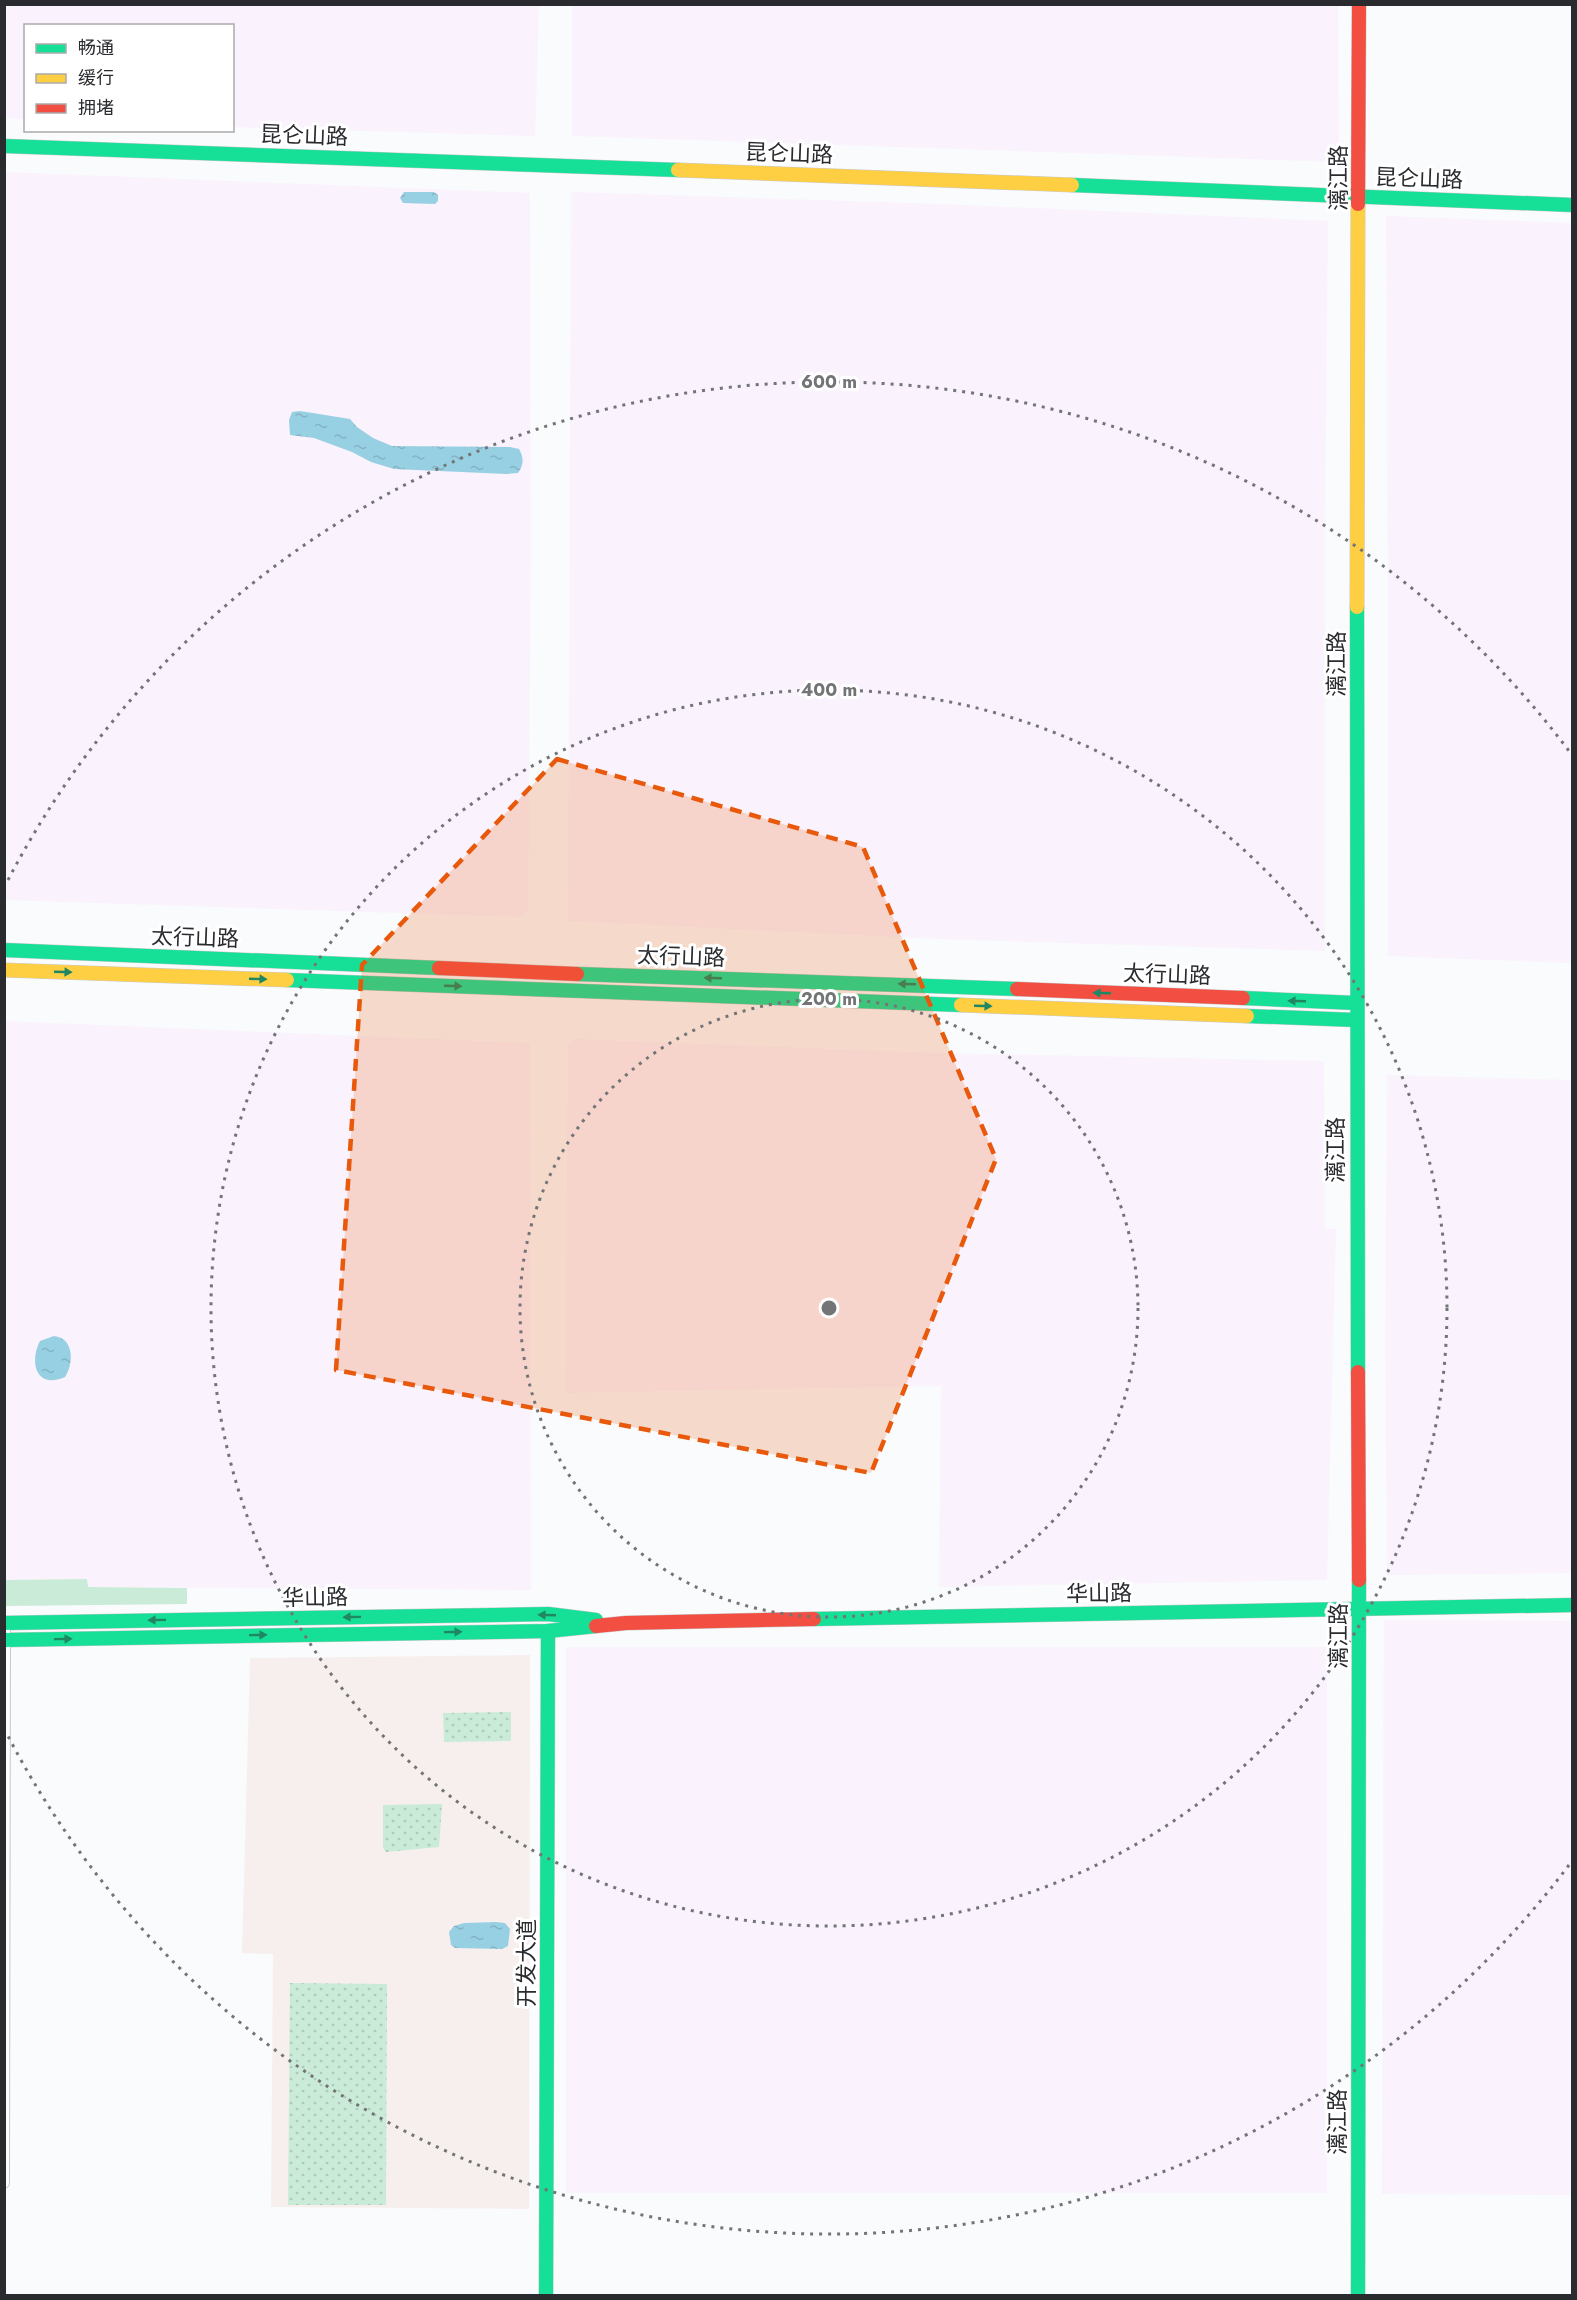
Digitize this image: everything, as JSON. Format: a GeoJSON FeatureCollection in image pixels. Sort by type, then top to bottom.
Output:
{"type":"FeatureCollection","features":[{"type":"Feature","properties":{"kind":"street","name":"漓江路"},"geometry":{"type":"LineString","coordinates":[[1358,2295],[1359,1609],[1356,1003],[1359,4]]}},
{"type":"Feature","properties":{"kind":"street","name":"昆仑山路"},"geometry":{"type":"LineString","coordinates":[[4,146],[548,164],[1572,205]]}},
{"type":"Feature","properties":{"kind":"street","name":"太行山路"},"geometry":{"type":"LineString","coordinates":[[4,950],[1356,1003]]}},
{"type":"Feature","properties":{"kind":"street","name":"太行山路"},"geometry":{"type":"LineString","coordinates":[[4,970],[1356,1020]]}},
{"type":"Feature","properties":{"kind":"street","name":"华山路"},"geometry":{"type":"LineString","coordinates":[[5,1640],[548,1630],[626,1623],[1572,1605]]}},
{"type":"Feature","properties":{"kind":"street","name":"华山路"},"geometry":{"type":"LineString","coordinates":[[5,1623],[548,1614],[626,1623]]}},
{"type":"Feature","properties":{"kind":"street"},"geometry":{"type":"LineString","coordinates":[[4,2183],[5,1623]]}},
{"type":"Feature","properties":{"kind":"street","name":"开发大道"},"geometry":{"type":"LineString","coordinates":[[546,2295],[548,1630]]}},
{"type":"Feature","properties":{"kind":"highlighted area"},"geometry":{"type":"Polygon","coordinates":[[[557,759],[863,847],[996,1159],[871,1473],[336,1370],[362,965],[557,759]]]}},
{"type":"Feature","properties":{"kind":"shaded area"},"geometry":{"type":"Polygon","coordinates":[[[5,4],[539,5],[535,136],[234,127],[234,24],[24,24],[24,119],[5,118],[5,4]]]}},
{"type":"Feature","properties":{"kind":"shaded area"},"geometry":{"type":"Polygon","coordinates":[[[572,5],[1338,5],[1339,162],[572,136],[572,5]]]}},
{"type":"Feature","properties":{"kind":"shaded area"},"geometry":{"type":"Polygon","coordinates":[[[4,172],[530,193],[531,546],[528,909],[521,917],[5,900],[4,172]]]}},
{"type":"Feature","properties":{"kind":"shaded area"},"geometry":{"type":"Polygon","coordinates":[[[571,192],[940,204],[1328,221],[1325,951],[938,939],[568,921],[571,192]]]}},
{"type":"Feature","properties":{"kind":"shaded area"},"geometry":{"type":"Polygon","coordinates":[[[1386,216],[1572,223],[1572,963],[1388,956],[1386,216]]]}},
{"type":"Feature","properties":{"kind":"shaded area"},"geometry":{"type":"Polygon","coordinates":[[[4,1021],[530,1043],[531,1590],[87,1587],[87,1579],[5,1580],[4,1021]]]}},
{"type":"Feature","properties":{"kind":"shaded area"},"geometry":{"type":"Polygon","coordinates":[[[575,1039],[938,1053],[1324,1061],[1325,1229],[1336,1229],[1327,1580],[939,1587],[941,1386],[565,1393],[568,1044],[575,1039]]]}},
{"type":"Feature","properties":{"kind":"shaded area"},"geometry":{"type":"Polygon","coordinates":[[[1387,1075],[1572,1080],[1572,1573],[1387,1575],[1385,1340],[1387,1075]]]}},
{"type":"Feature","properties":{"kind":"shaded area"},"geometry":{"type":"Polygon","coordinates":[[[1384,1620],[1572,1621],[1572,2195],[1382,2194],[1384,1620]]]}},
{"type":"Feature","properties":{"kind":"shaded area"},"geometry":{"type":"Polygon","coordinates":[[[566,1647],[1327,1647],[1327,2193],[566,2193],[566,1647]]]}},
{"type":"Feature","properties":{"kind":"shaded area"},"geometry":{"type":"Polygon","coordinates":[[[530,1655],[529,2209],[271,2207],[273,1954],[242,1953],[250,1658],[530,1655]]]}},
{"type":"Feature","properties":{"kind":"green space"},"geometry":{"type":"Polygon","coordinates":[[[87,1579],[88,1587],[187,1588],[187,1604],[5,1606],[5,1580],[87,1579]]]}},
{"type":"Feature","properties":{"kind":"green space"},"geometry":{"type":"Polygon","coordinates":[[[511,1712],[511,1741],[444,1742],[443,1713],[511,1712]]]}},
{"type":"Feature","properties":{"kind":"green space"},"geometry":{"type":"Polygon","coordinates":[[[442,1804],[439,1847],[386,1852],[383,1848],[383,1805],[442,1804]]]}},
{"type":"Feature","properties":{"kind":"green space"},"geometry":{"type":"Polygon","coordinates":[[[290,1983],[387,1984],[386,2205],[288,2205],[290,1983]]]}},
{"type":"Feature","properties":{"kind":"water"},"geometry":{"type":"Polygon","coordinates":[[[404,192],[434,192],[438,195],[438,201],[435,204],[403,203],[400,198],[404,192]]]}},
{"type":"Feature","properties":{"kind":"water"},"geometry":{"type":"Polygon","coordinates":[[[300,411],[350,419],[373,438],[392,446],[519,449],[522,464],[518,473],[506,474],[394,469],[314,438],[290,435],[289,420],[292,412],[300,411]]]}},
{"type":"Feature","properties":{"kind":"water"},"geometry":{"type":"Polygon","coordinates":[[[54,1336],[61,1338],[69,1346],[70,1365],[65,1377],[47,1380],[38,1372],[35,1357],[40,1341],[54,1336]]]}},
{"type":"Feature","properties":{"kind":"water"},"geometry":{"type":"Polygon","coordinates":[[[464,1923],[505,1923],[510,1929],[508,1946],[502,1949],[455,1948],[451,1945],[449,1932],[454,1926],[464,1923]]]}},
{"type":"Feature","properties":{"kind":"traffic: fast"},"geometry":{"type":"LineString","coordinates":[[4,146],[678,170]]}},
{"type":"Feature","properties":{"kind":"traffic: fast"},"geometry":{"type":"LineString","coordinates":[[1072,185],[1572,205]]}},
{"type":"Feature","properties":{"kind":"traffic: fast"},"geometry":{"type":"LineString","coordinates":[[1357,607],[1358,1372]]}},
{"type":"Feature","properties":{"kind":"traffic: fast"},"geometry":{"type":"LineString","coordinates":[[4,950],[439,968]]}},
{"type":"Feature","properties":{"kind":"traffic: fast"},"geometry":{"type":"LineString","coordinates":[[577,974],[1017,989]]}},
{"type":"Feature","properties":{"kind":"traffic: fast"},"geometry":{"type":"LineString","coordinates":[[287,980],[961,1005]]}},
{"type":"Feature","properties":{"kind":"traffic: fast"},"geometry":{"type":"LineString","coordinates":[[1243,998],[1356,1003]]}},
{"type":"Feature","properties":{"kind":"traffic: fast"},"geometry":{"type":"LineString","coordinates":[[1247,1016],[1356,1020]]}},
{"type":"Feature","properties":{"kind":"traffic: fast"},"geometry":{"type":"LineString","coordinates":[[1358,2296],[1359,1580]]}},
{"type":"Feature","properties":{"kind":"traffic: fast"},"geometry":{"type":"LineString","coordinates":[[814,1619],[1572,1605]]}},
{"type":"Feature","properties":{"kind":"traffic: fast"},"geometry":{"type":"LineString","coordinates":[[4,1623],[548,1614],[596,1620]]}},
{"type":"Feature","properties":{"kind":"traffic: fast"},"geometry":{"type":"LineString","coordinates":[[4,1640],[548,1631],[596,1626]]}},
{"type":"Feature","properties":{"kind":"traffic: fast"},"geometry":{"type":"LineString","coordinates":[[546,2296],[548,1631]]}},
{"type":"Feature","properties":{"kind":"traffic: slow"},"geometry":{"type":"LineString","coordinates":[[678,170],[1072,185]]}},
{"type":"Feature","properties":{"kind":"traffic: slow"},"geometry":{"type":"LineString","coordinates":[[1357,607],[1358,204]]}},
{"type":"Feature","properties":{"kind":"traffic: slow"},"geometry":{"type":"LineString","coordinates":[[4,970],[287,980]]}},
{"type":"Feature","properties":{"kind":"traffic: slow"},"geometry":{"type":"LineString","coordinates":[[961,1005],[1247,1016]]}},
{"type":"Feature","properties":{"kind":"traffic: jam"},"geometry":{"type":"LineString","coordinates":[[1358,204],[1359,4]]}},
{"type":"Feature","properties":{"kind":"traffic: jam"},"geometry":{"type":"LineString","coordinates":[[439,968],[577,974]]}},
{"type":"Feature","properties":{"kind":"traffic: jam"},"geometry":{"type":"LineString","coordinates":[[1017,989],[1243,998]]}},
{"type":"Feature","properties":{"kind":"traffic: jam"},"geometry":{"type":"LineString","coordinates":[[1358,1372],[1359,1580]]}},
{"type":"Feature","properties":{"kind":"traffic: jam"},"geometry":{"type":"LineString","coordinates":[[596,1626],[626,1623],[814,1619]]}}]}
